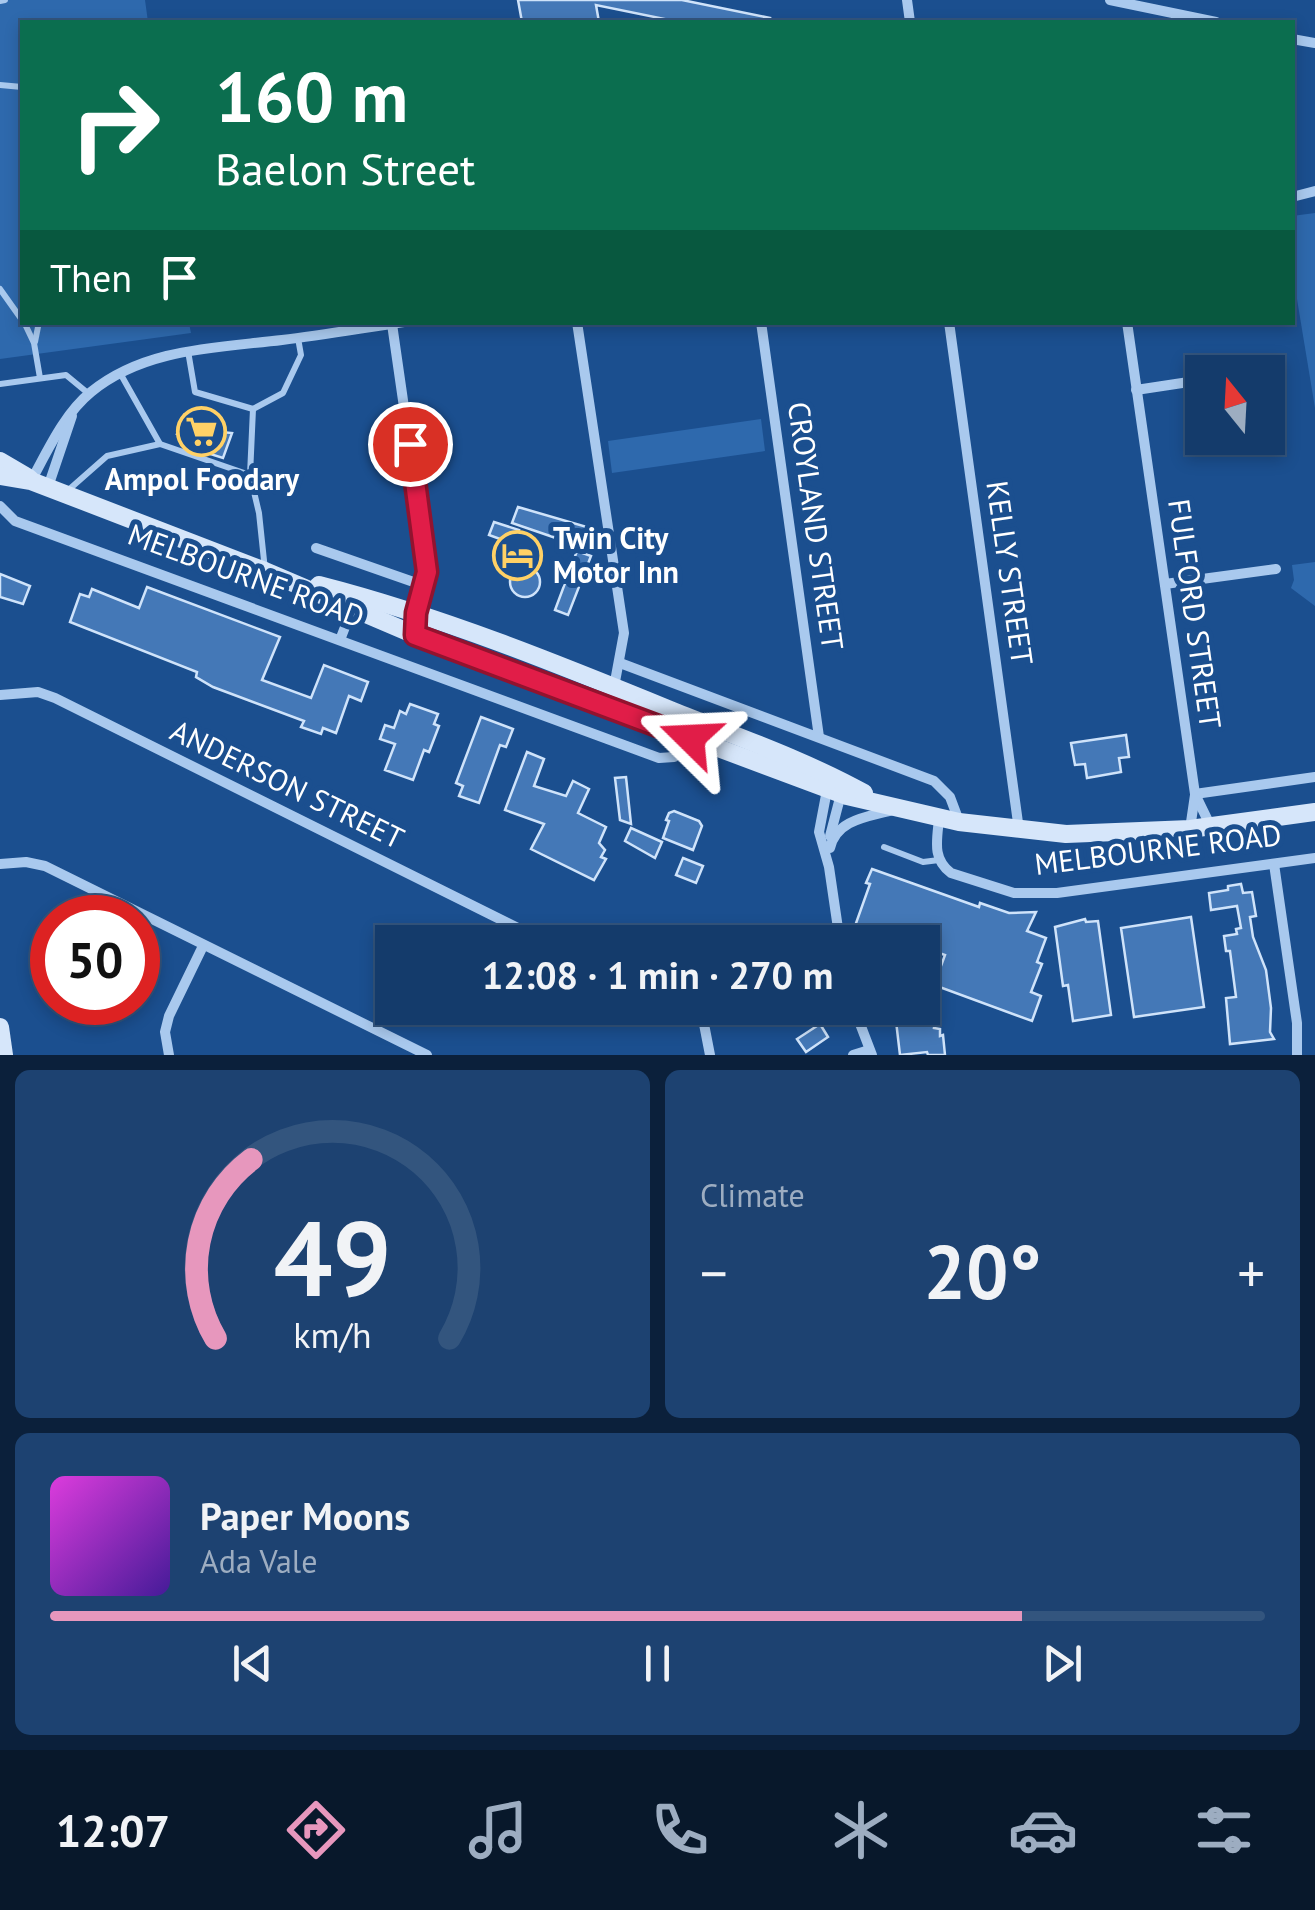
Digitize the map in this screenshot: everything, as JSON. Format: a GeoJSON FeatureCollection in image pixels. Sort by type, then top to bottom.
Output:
{"type":"FeatureCollection","features":[{"type":"Feature","properties":{"kind":"main road","name":"MELBOURNE ROAD"},"geometry":{"type":"LineString","coordinates":[[0,461],[48,487]]}},
{"type":"Feature","properties":{"kind":"main road","name":"MELBOURNE ROAD"},"geometry":{"type":"LineString","coordinates":[[0,476],[48,487],[265,571],[415,635],[696,734],[789,755],[836,788],[892,806],[959,822],[1066,834],[1190,830],[1315,812]]}},
{"type":"Feature","properties":{"kind":"main road","name":"MELBOURNE ROAD"},"geometry":{"type":"LineString","coordinates":[[265,571],[416,613],[614,687],[696,734]]}},
{"type":"Feature","properties":{"kind":"main road"},"geometry":{"type":"LineString","coordinates":[[415,635],[416,613]]}},
{"type":"Feature","properties":{"kind":"main road"},"geometry":{"type":"LineString","coordinates":[[0,1027],[4,1055]]}},
{"type":"Feature","properties":{"kind":"street"},"geometry":{"type":"LineString","coordinates":[[1110,0],[1206,20]]}},
{"type":"Feature","properties":{"kind":"street"},"geometry":{"type":"LineString","coordinates":[[48,487],[74,410],[119,372],[151,359],[188,351],[385,325]]}},
{"type":"Feature","properties":{"kind":"street"},"geometry":{"type":"LineString","coordinates":[[398,325],[425,548],[424,586],[416,613]]}},
{"type":"Feature","properties":{"kind":"street"},"geometry":{"type":"LineString","coordinates":[[577,325],[624,633],[614,687]]}},
{"type":"Feature","properties":{"kind":"street","name":"CROYLAND STREET"},"geometry":{"type":"LineString","coordinates":[[761,325],[819,737]]}},
{"type":"Feature","properties":{"kind":"street","name":"KELLY STREET"},"geometry":{"type":"LineString","coordinates":[[950,325],[1020,830]]}},
{"type":"Feature","properties":{"kind":"street","name":"FULFORD STREET"},"geometry":{"type":"LineString","coordinates":[[1127,325],[1195,794],[1190,830]]}},
{"type":"Feature","properties":{"kind":"street"},"geometry":{"type":"LineString","coordinates":[[1136,390],[1185,383]]}},
{"type":"Feature","properties":{"kind":"street"},"geometry":{"type":"LineString","coordinates":[[48,487],[74,410]]}},
{"type":"Feature","properties":{"kind":"street","name":"MELBOURNE ROAD"},"geometry":{"type":"LineString","coordinates":[[0,506],[16,521],[659,758],[674,757],[696,734]]}},
{"type":"Feature","properties":{"kind":"street","name":"MELBOURNE ROAD"},"geometry":{"type":"LineString","coordinates":[[316,548],[424,586]]}},
{"type":"Feature","properties":{"kind":"street"},"geometry":{"type":"LineString","coordinates":[[1165,584],[1276,569]]}},
{"type":"Feature","properties":{"kind":"street"},"geometry":{"type":"LineString","coordinates":[[340,640],[352,609]]}},
{"type":"Feature","properties":{"kind":"street"},"geometry":{"type":"LineString","coordinates":[[620,663],[934,781],[950,796],[959,822]]}},
{"type":"Feature","properties":{"kind":"street","name":"ANDERSON STREET"},"geometry":{"type":"LineString","coordinates":[[0,696],[38,692],[55,698],[512,925]]}},
{"type":"Feature","properties":{"kind":"street","name":"MELBOURNE ROAD"},"geometry":{"type":"LineString","coordinates":[[1195,794],[1315,777]]}},
{"type":"Feature","properties":{"kind":"street"},"geometry":{"type":"LineString","coordinates":[[829,867],[836,788]]}},
{"type":"Feature","properties":{"kind":"street"},"geometry":{"type":"LineString","coordinates":[[836,788],[819,832],[838,925]]}},
{"type":"Feature","properties":{"kind":"street","name":"FULFORD STREET"},"geometry":{"type":"LineString","coordinates":[[1195,794],[1211,828]]}},
{"type":"Feature","properties":{"kind":"street"},"geometry":{"type":"LineString","coordinates":[[830,848],[833,836],[846,824],[892,806]]}},
{"type":"Feature","properties":{"kind":"street"},"geometry":{"type":"LineString","coordinates":[[939,860],[936,843],[940,818]]}},
{"type":"Feature","properties":{"kind":"street","name":"MELBOURNE ROAD"},"geometry":{"type":"LineString","coordinates":[[939,860],[952,874],[1014,893],[1036,894],[1315,858]]}},
{"type":"Feature","properties":{"kind":"street"},"geometry":{"type":"LineString","coordinates":[[0,864],[26,862],[45,866],[427,1055]]}},
{"type":"Feature","properties":{"kind":"street"},"geometry":{"type":"LineString","coordinates":[[1274,864],[1297,1023],[1297,1055]]}},
{"type":"Feature","properties":{"kind":"street"},"geometry":{"type":"LineString","coordinates":[[169,1055],[169,1016],[203,946]]}},
{"type":"Feature","properties":{"kind":"street"},"geometry":{"type":"LineString","coordinates":[[703,1025],[710,1055]]}},
{"type":"Feature","properties":{"kind":"street"},"geometry":{"type":"LineString","coordinates":[[852,1055],[870,1052],[860,1025]]}},
{"type":"Feature","properties":{"kind":"lane"},"geometry":{"type":"LineString","coordinates":[[0,289],[20,317]]}},
{"type":"Feature","properties":{"kind":"lane"},"geometry":{"type":"LineString","coordinates":[[25,325],[34,343],[40,378]]}},
{"type":"Feature","properties":{"kind":"lane"},"geometry":{"type":"LineString","coordinates":[[34,343],[38,325]]}},
{"type":"Feature","properties":{"kind":"lane"},"geometry":{"type":"LineString","coordinates":[[188,351],[195,392],[254,409],[282,393],[301,356],[298,338]]}},
{"type":"Feature","properties":{"kind":"lane"},"geometry":{"type":"LineString","coordinates":[[119,372],[160,444]]}},
{"type":"Feature","properties":{"kind":"lane"},"geometry":{"type":"LineString","coordinates":[[0,384],[68,375],[89,394]]}},
{"type":"Feature","properties":{"kind":"lane"},"geometry":{"type":"LineString","coordinates":[[254,409],[250,476],[259,513],[265,571]]}},
{"type":"Feature","properties":{"kind":"lane"},"geometry":{"type":"LineString","coordinates":[[48,487],[107,456],[160,444],[250,476]]}},
{"type":"Feature","properties":{"kind":"lane"},"geometry":{"type":"LineString","coordinates":[[884,847],[923,862],[939,860]]}},
{"type":"Feature","properties":{"kind":"shaded area"},"geometry":{"type":"Polygon","coordinates":[[[0,0],[145,0],[148,20],[20,20],[20,325],[189,325],[191,333],[0,359],[0,0]]]}},
{"type":"Feature","properties":{"kind":"shaded area"},"geometry":{"type":"Polygon","coordinates":[[[1315,213],[1315,408],[1295,287],[1295,216],[1315,213]]]}},
{"type":"Feature","properties":{"kind":"shaded area"},"geometry":{"type":"Polygon","coordinates":[[[761,419],[765,451],[612,473],[608,441],[761,419]]]}},
{"type":"Feature","properties":{"kind":"shaded area"},"geometry":{"type":"Polygon","coordinates":[[[1315,562],[1315,606],[1291,588],[1292,565],[1315,562]]]}},
{"type":"Feature","properties":{"kind":"building"},"geometry":{"type":"Polygon","coordinates":[[[518,0],[682,0],[770,18],[669,20],[596,5],[599,20],[522,20],[518,0]]]}},
{"type":"Feature","properties":{"kind":"building","name":"Ampol Foodary"},"geometry":{"type":"Polygon","coordinates":[[[184,415],[232,433],[223,458],[207,453],[209,446],[177,434],[184,415]]]}},
{"type":"Feature","properties":{"kind":"building"},"geometry":{"type":"Polygon","coordinates":[[[518,507],[587,527],[582,542],[512,523],[518,507]]]}},
{"type":"Feature","properties":{"kind":"building"},"geometry":{"type":"Polygon","coordinates":[[[494,522],[519,530],[514,544],[489,535],[494,522]]]}},
{"type":"Feature","properties":{"kind":"building"},"geometry":{"type":"Polygon","coordinates":[[[577,551],[591,556],[568,615],[555,610],[577,551]]]}},
{"type":"Feature","properties":{"kind":"building"},"geometry":{"type":"Polygon","coordinates":[[[525,567],[536,571],[540,582],[536,593],[525,597],[514,593],[510,582],[514,571],[525,567]]]}},
{"type":"Feature","properties":{"kind":"building"},"geometry":{"type":"Polygon","coordinates":[[[0,574],[30,586],[23,604],[0,597],[0,574]]]}},
{"type":"Feature","properties":{"kind":"building"},"geometry":{"type":"Polygon","coordinates":[[[147,587],[280,637],[262,680],[311,698],[324,665],[368,682],[361,701],[349,696],[336,733],[323,728],[321,734],[301,727],[304,721],[213,687],[196,677],[197,672],[70,622],[80,594],[89,597],[92,589],[139,608],[147,587]]]}},
{"type":"Feature","properties":{"kind":"building"},"geometry":{"type":"Polygon","coordinates":[[[410,704],[438,714],[434,724],[439,726],[429,752],[424,750],[413,780],[385,770],[395,744],[380,739],[385,725],[394,728],[400,711],[406,714],[410,704]]]}},
{"type":"Feature","properties":{"kind":"building"},"geometry":{"type":"Polygon","coordinates":[[[481,717],[513,729],[506,747],[500,745],[479,803],[459,796],[463,786],[456,783],[481,717]]]}},
{"type":"Feature","properties":{"kind":"building"},"geometry":{"type":"Polygon","coordinates":[[[1126,735],[1129,757],[1119,758],[1121,772],[1087,778],[1085,764],[1075,765],[1071,743],[1126,735]]]}},
{"type":"Feature","properties":{"kind":"building"},"geometry":{"type":"Polygon","coordinates":[[[527,752],[544,759],[534,786],[566,796],[573,781],[589,789],[578,813],[606,827],[599,843],[605,850],[601,857],[606,859],[594,880],[531,849],[544,824],[505,810],[527,752]]]}},
{"type":"Feature","properties":{"kind":"building"},"geometry":{"type":"Polygon","coordinates":[[[626,777],[631,824],[620,820],[615,778],[626,777]]]}},
{"type":"Feature","properties":{"kind":"building"},"geometry":{"type":"Polygon","coordinates":[[[674,811],[702,826],[693,850],[663,838],[669,821],[666,820],[674,811]]]}},
{"type":"Feature","properties":{"kind":"building"},"geometry":{"type":"Polygon","coordinates":[[[631,828],[662,842],[655,858],[625,841],[631,828]]]}},
{"type":"Feature","properties":{"kind":"building"},"geometry":{"type":"Polygon","coordinates":[[[683,858],[703,866],[696,883],[676,875],[683,858]]]}},
{"type":"Feature","properties":{"kind":"building"},"geometry":{"type":"Polygon","coordinates":[[[872,869],[979,907],[980,903],[1009,913],[1036,912],[1027,931],[1046,938],[1037,962],[1042,964],[1031,992],[1041,996],[1032,1021],[940,987],[945,955],[940,953],[940,925],[855,925],[870,884],[866,883],[872,869]]]}},
{"type":"Feature","properties":{"kind":"building"},"geometry":{"type":"Polygon","coordinates":[[[1241,884],[1243,893],[1252,892],[1256,916],[1250,917],[1266,970],[1270,1032],[1274,1039],[1230,1044],[1226,998],[1236,997],[1224,936],[1237,934],[1236,929],[1241,928],[1237,906],[1211,910],[1209,893],[1241,884]]]}},
{"type":"Feature","properties":{"kind":"building"},"geometry":{"type":"Polygon","coordinates":[[[1191,917],[1204,1007],[1134,1017],[1121,928],[1191,917]]]}},
{"type":"Feature","properties":{"kind":"building"},"geometry":{"type":"Polygon","coordinates":[[[1085,919],[1098,921],[1111,1015],[1073,1021],[1068,985],[1063,986],[1055,927],[1085,919]]]}},
{"type":"Feature","properties":{"kind":"building"},"geometry":{"type":"Polygon","coordinates":[[[818,1025],[828,1037],[806,1052],[797,1039],[818,1025]]]}},
{"type":"Feature","properties":{"kind":"building"},"geometry":{"type":"Polygon","coordinates":[[[896,1025],[934,1025],[940,1029],[945,1055],[900,1055],[896,1025]]]}},
{"type":"Feature","properties":{"kind":"place","name":"Ampol Foodary"},"geometry":{"type":"Point","coordinates":[202,431]}},
{"type":"Feature","properties":{"kind":"place","name":"Twin City Motor Inn"},"geometry":{"type":"Point","coordinates":[518,556]}},
{"type":"Feature","properties":{"kind":"route"},"geometry":{"type":"LineString","coordinates":[[410,444],[427,572],[416,613],[415,635],[690,738]]}}]}
